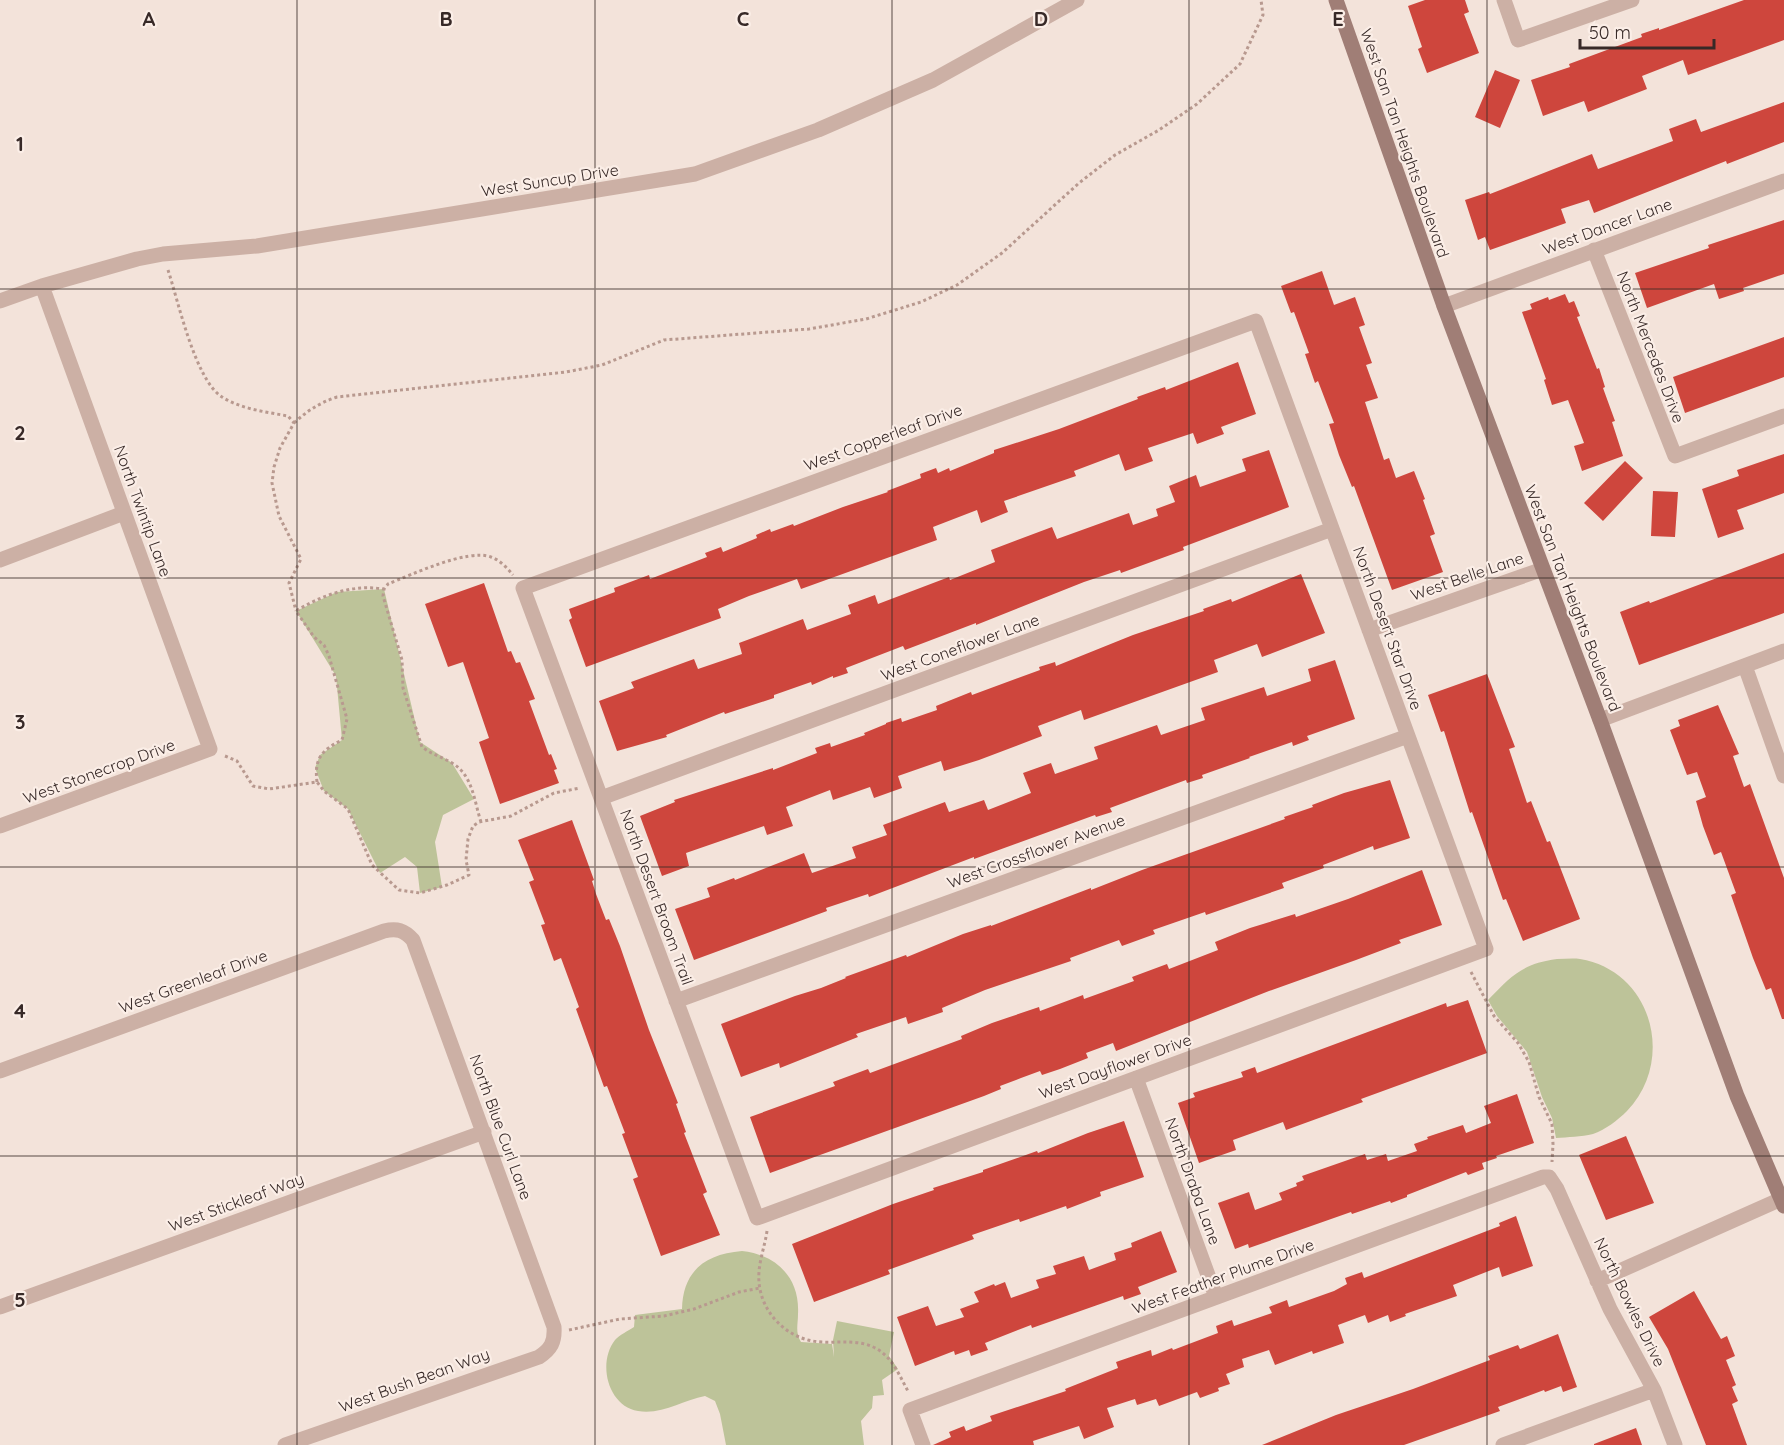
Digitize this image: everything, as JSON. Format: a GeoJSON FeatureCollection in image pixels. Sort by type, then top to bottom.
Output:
{"type":"FeatureCollection","features":[{"type":"Feature","properties":{"kind":"street","name":"West Suncup Drive"},"geometry":{"type":"LineString","coordinates":[[0,301],[42,286],[137,259],[163,254],[257,246],[695,174],[818,130],[933,80],[1077,0]]}},
{"type":"Feature","properties":{"kind":"street","name":"West San Tan Heights Boulevard"},"geometry":{"type":"LineString","coordinates":[[1336,0],[1444,306],[1600,720],[1737,1096],[1782,1203]]}},
{"type":"Feature","properties":{"kind":"street"},"geometry":{"type":"LineString","coordinates":[[1504,0],[1518,40],[1632,0]]}},
{"type":"Feature","properties":{"kind":"street","name":"West Dancer Lane"},"geometry":{"type":"LineString","coordinates":[[1444,306],[1784,181]]}},
{"type":"Feature","properties":{"kind":"street","name":"North Mercedes Drive"},"geometry":{"type":"LineString","coordinates":[[1594,250],[1674,456],[1784,416]]}},
{"type":"Feature","properties":{"kind":"street","name":"North Twintip Lane"},"geometry":{"type":"LineString","coordinates":[[42,286],[210,749]]}},
{"type":"Feature","properties":{"kind":"street","name":"North Desert Star Drive"},"geometry":{"type":"LineString","coordinates":[[1256,321],[1486,948]]}},
{"type":"Feature","properties":{"kind":"street","name":"West Copperleaf Drive"},"geometry":{"type":"LineString","coordinates":[[523,588],[1256,321]]}},
{"type":"Feature","properties":{"kind":"street"},"geometry":{"type":"LineString","coordinates":[[0,560],[124,513]]}},
{"type":"Feature","properties":{"kind":"street","name":"West Coneflower Lane"},"geometry":{"type":"LineString","coordinates":[[598,791],[1332,529]]}},
{"type":"Feature","properties":{"kind":"street","name":"West Belle Lane"},"geometry":{"type":"LineString","coordinates":[[1370,630],[1543,569]]}},
{"type":"Feature","properties":{"kind":"street","name":"North Desert Broom Trail"},"geometry":{"type":"LineString","coordinates":[[523,588],[757,1218]]}},
{"type":"Feature","properties":{"kind":"street"},"geometry":{"type":"LineString","coordinates":[[1600,720],[1784,651]]}},
{"type":"Feature","properties":{"kind":"street"},"geometry":{"type":"LineString","coordinates":[[1745,666],[1784,776]]}},
{"type":"Feature","properties":{"kind":"street","name":"West Crossflower Avenue"},"geometry":{"type":"LineString","coordinates":[[676,1001],[1408,736]]}},
{"type":"Feature","properties":{"kind":"street","name":"West Stonecrop Drive"},"geometry":{"type":"LineString","coordinates":[[0,826],[210,749]]}},
{"type":"Feature","properties":{"kind":"street","name":"West Greenleaf Drive"},"geometry":{"type":"LineString","coordinates":[[0,1071],[368,936],[399,929]]}},
{"type":"Feature","properties":{"kind":"street","name":"North Blue Curl Lane"},"geometry":{"type":"LineString","coordinates":[[399,929],[406,932],[413,940],[484,1132],[553,1339]]}},
{"type":"Feature","properties":{"kind":"street","name":"West Dayflower Drive"},"geometry":{"type":"LineString","coordinates":[[757,1218],[1486,948]]}},
{"type":"Feature","properties":{"kind":"street","name":"North Draba Lane"},"geometry":{"type":"LineString","coordinates":[[1136,1077],[1216,1297]]}},
{"type":"Feature","properties":{"kind":"street","name":"West Stickleaf Way"},"geometry":{"type":"LineString","coordinates":[[0,1307],[484,1132]]}},
{"type":"Feature","properties":{"kind":"street","name":"West Feather Plume Drive"},"geometry":{"type":"LineString","coordinates":[[914,1408],[1543,1177],[1549,1177]]}},
{"type":"Feature","properties":{"kind":"street","name":"North Bowles Drive"},"geometry":{"type":"LineString","coordinates":[[1549,1177],[1557,1189],[1610,1310],[1654,1390],[1675,1445]]}},
{"type":"Feature","properties":{"kind":"street"},"geometry":{"type":"LineString","coordinates":[[1597,1281],[1782,1203]]}},
{"type":"Feature","properties":{"kind":"street","name":"West Bush Bean Way"},"geometry":{"type":"LineString","coordinates":[[285,1445],[538,1357],[548,1351],[553,1339]]}},
{"type":"Feature","properties":{"kind":"street"},"geometry":{"type":"LineString","coordinates":[[1503,1445],[1654,1390]]}},
{"type":"Feature","properties":{"kind":"street"},"geometry":{"type":"LineString","coordinates":[[914,1408],[922,1445]]}},
{"type":"Feature","properties":{"kind":"path"},"geometry":{"type":"LineString","coordinates":[[598,791],[554,793],[511,816],[481,822],[473,826],[468,839],[466,860],[469,875],[447,885],[420,893],[399,890],[372,865],[348,809],[316,782],[315,768],[320,755],[342,740],[347,719],[329,656],[324,645],[314,637],[297,611],[289,583],[301,559],[279,516],[272,483],[280,448],[294,423],[315,406],[337,397],[566,372],[602,365],[664,340],[809,329],[866,319],[921,302],[957,285],[1002,253],[1079,183],[1115,155],[1197,104],[1240,64],[1263,15],[1262,0]]}},
{"type":"Feature","properties":{"kind":"path"},"geometry":{"type":"LineString","coordinates":[[163,254],[196,360],[206,380],[219,396],[237,405],[288,416],[294,423]]}},
{"type":"Feature","properties":{"kind":"path"},"geometry":{"type":"LineString","coordinates":[[481,822],[471,784],[464,774],[452,763],[422,747],[403,688],[402,660],[383,596],[384,589],[388,584],[444,562],[480,555],[498,561],[523,588]]}},
{"type":"Feature","properties":{"kind":"path"},"geometry":{"type":"LineString","coordinates":[[297,611],[308,604],[352,588],[384,589]]}},
{"type":"Feature","properties":{"kind":"path"},"geometry":{"type":"LineString","coordinates":[[210,749],[237,761],[253,786],[268,789],[316,782]]}},
{"type":"Feature","properties":{"kind":"path"},"geometry":{"type":"LineString","coordinates":[[1463,957],[1494,1016],[1524,1052],[1529,1062],[1539,1097],[1552,1124],[1553,1154],[1549,1177]]}},
{"type":"Feature","properties":{"kind":"path"},"geometry":{"type":"LineString","coordinates":[[767,1231],[759,1272],[760,1288],[773,1319],[788,1332],[810,1342],[852,1341],[876,1348],[890,1359],[914,1408]]}},
{"type":"Feature","properties":{"kind":"path"},"geometry":{"type":"LineString","coordinates":[[553,1339],[620,1319],[664,1316],[694,1309],[739,1292],[760,1288]]}},
{"type":"Feature","properties":{"kind":"green space"},"geometry":{"type":"Polygon","coordinates":[[[384,589],[420,742],[452,763],[474,799],[443,815],[435,842],[442,887],[420,893],[417,867],[405,857],[380,873],[348,809],[324,791],[315,768],[320,755],[342,740],[336,676],[296,611],[337,592],[384,589]]]}},
{"type":"Feature","properties":{"kind":"green space"},"geometry":{"type":"Polygon","coordinates":[[[1557,959],[1580,959],[1605,967],[1625,981],[1639,999],[1649,1020],[1653,1044],[1650,1067],[1642,1090],[1627,1111],[1611,1124],[1593,1134],[1556,1138],[1552,1118],[1542,1097],[1527,1052],[1497,1016],[1488,1000],[1518,972],[1535,964],[1557,959]]]}},
{"type":"Feature","properties":{"kind":"green space"},"geometry":{"type":"Polygon","coordinates":[[[742,1251],[766,1257],[784,1270],[790,1279],[798,1301],[797,1332],[801,1342],[832,1344],[834,1357],[833,1340],[837,1321],[894,1332],[889,1356],[898,1369],[882,1380],[884,1395],[873,1396],[872,1408],[861,1421],[864,1445],[726,1445],[715,1401],[705,1396],[647,1412],[628,1407],[619,1401],[613,1392],[606,1371],[610,1349],[617,1338],[634,1327],[635,1315],[682,1309],[687,1284],[698,1267],[717,1256],[742,1251]]]}},
{"type":"Feature","properties":{"kind":"building"},"geometry":{"type":"Polygon","coordinates":[[[1425,0],[1465,0],[1469,12],[1464,14],[1479,53],[1427,73],[1418,49],[1422,47],[1408,6],[1425,0]]]}},
{"type":"Feature","properties":{"kind":"building"},"geometry":{"type":"Polygon","coordinates":[[[1744,0],[1784,0],[1784,40],[1688,75],[1683,60],[1642,76],[1647,89],[1588,112],[1584,101],[1543,116],[1531,80],[1570,67],[1569,64],[1642,37],[1641,34],[1659,28],[1659,30],[1744,0]]]}},
{"type":"Feature","properties":{"kind":"building"},"geometry":{"type":"Polygon","coordinates":[[[1495,70],[1520,80],[1500,128],[1475,117],[1495,70]]]}},
{"type":"Feature","properties":{"kind":"building"},"geometry":{"type":"Polygon","coordinates":[[[1784,102],[1784,142],[1727,164],[1726,161],[1594,213],[1589,200],[1561,209],[1566,223],[1490,250],[1485,237],[1478,240],[1465,200],[1489,192],[1490,194],[1592,154],[1598,169],[1673,141],[1669,129],[1696,119],[1701,132],[1784,102]]]}},
{"type":"Feature","properties":{"kind":"building"},"geometry":{"type":"Polygon","coordinates":[[[1784,220],[1784,274],[1719,299],[1714,284],[1647,308],[1635,273],[1709,248],[1708,245],[1784,220]]]}},
{"type":"Feature","properties":{"kind":"building"},"geometry":{"type":"Polygon","coordinates":[[[1322,271],[1334,305],[1355,297],[1365,325],[1359,327],[1372,363],[1366,365],[1378,398],[1365,402],[1384,460],[1389,458],[1396,478],[1414,471],[1435,534],[1430,536],[1443,572],[1392,590],[1354,486],[1352,487],[1339,455],[1329,424],[1334,423],[1318,381],[1315,383],[1305,354],[1309,353],[1294,312],[1291,313],[1281,286],[1322,271]]]}},
{"type":"Feature","properties":{"kind":"building"},"geometry":{"type":"Polygon","coordinates":[[[1565,294],[1569,303],[1574,301],[1580,316],[1577,317],[1597,369],[1599,368],[1623,456],[1582,471],[1574,446],[1584,443],[1568,400],[1552,405],[1544,380],[1546,379],[1522,312],[1532,309],[1530,304],[1565,294]]]}},
{"type":"Feature","properties":{"kind":"building"},"geometry":{"type":"Polygon","coordinates":[[[1784,337],[1784,377],[1685,413],[1673,377],[1784,337]]]}},
{"type":"Feature","properties":{"kind":"building"},"geometry":{"type":"Polygon","coordinates":[[[1238,362],[1256,414],[1221,427],[1224,434],[1197,444],[1193,433],[1148,448],[1153,461],[1125,471],[1119,454],[1074,471],[1076,476],[1004,501],[1008,512],[981,523],[977,510],[933,527],[937,540],[801,589],[797,579],[749,596],[718,609],[721,618],[586,667],[569,620],[572,618],[569,609],[615,592],[614,588],[649,575],[650,579],[707,557],[705,553],[721,547],[723,552],[757,538],[756,535],[770,529],[771,532],[793,524],[794,526],[888,492],[921,478],[920,474],[936,468],[938,473],[949,468],[950,471],[994,453],[994,450],[1059,429],[1138,399],[1137,397],[1165,387],[1166,390],[1238,362]]]}},
{"type":"Feature","properties":{"kind":"building"},"geometry":{"type":"Polygon","coordinates":[[[1269,450],[1289,507],[1121,573],[1120,570],[1084,582],[976,625],[976,623],[905,650],[903,646],[846,668],[848,673],[833,678],[833,676],[812,685],[811,682],[774,695],[774,698],[725,714],[724,712],[666,735],[667,737],[617,751],[599,701],[634,688],[631,682],[694,659],[698,669],[742,654],[739,643],[803,619],[807,630],[851,614],[848,605],[875,595],[878,604],[949,577],[950,580],[995,562],[991,550],[1052,527],[1057,539],[1129,513],[1133,525],[1158,516],[1156,509],[1175,502],[1169,486],[1196,475],[1200,487],[1246,471],[1242,459],[1269,450]]]}},
{"type":"Feature","properties":{"kind":"building"},"geometry":{"type":"Polygon","coordinates":[[[1784,454],[1784,493],[1737,510],[1744,529],[1718,538],[1702,489],[1739,476],[1737,470],[1784,454]]]}},
{"type":"Feature","properties":{"kind":"building"},"geometry":{"type":"Polygon","coordinates":[[[1625,461],[1643,478],[1603,521],[1584,503],[1625,461]]]}},
{"type":"Feature","properties":{"kind":"building"},"geometry":{"type":"Polygon","coordinates":[[[1653,491],[1678,492],[1675,537],[1651,536],[1653,491]]]}},
{"type":"Feature","properties":{"kind":"building"},"geometry":{"type":"Polygon","coordinates":[[[1784,553],[1784,613],[1639,665],[1620,612],[1784,553]]]}},
{"type":"Feature","properties":{"kind":"building"},"geometry":{"type":"Polygon","coordinates":[[[1301,574],[1325,633],[1262,657],[1257,644],[1214,660],[1218,672],[1084,720],[1081,710],[1038,726],[1042,736],[979,760],[944,771],[941,761],[898,776],[902,788],[874,798],[870,787],[833,800],[830,790],[786,807],[793,826],[767,835],[764,826],[686,853],[689,866],[662,876],[640,816],[675,802],[674,800],[773,768],[773,770],[817,753],[815,748],[830,743],[831,747],[865,735],[864,733],[886,723],[901,718],[902,722],[937,710],[936,706],[971,692],[972,695],[1040,670],[1039,667],[1055,662],[1056,666],[1133,635],[1204,611],[1203,609],[1231,599],[1232,602],[1301,574]]]}},
{"type":"Feature","properties":{"kind":"building"},"geometry":{"type":"Polygon","coordinates":[[[484,583],[508,652],[511,651],[516,663],[520,662],[535,699],[529,701],[549,755],[551,754],[557,769],[554,770],[559,783],[500,804],[479,742],[489,738],[463,662],[448,667],[425,604],[484,583]]]}},
{"type":"Feature","properties":{"kind":"building"},"geometry":{"type":"Polygon","coordinates":[[[1335,660],[1355,719],[1307,736],[1309,740],[1293,746],[1292,742],[1202,775],[1203,778],[1187,783],[1186,780],[1110,808],[1112,812],[1096,817],[1095,815],[974,859],[974,857],[869,897],[868,894],[826,908],[827,911],[694,960],[675,909],[710,897],[707,888],[734,878],[735,880],[804,853],[812,873],[856,858],[852,847],[887,835],[883,825],[945,802],[949,812],[984,800],[988,810],[1031,793],[1023,773],[1051,763],[1055,774],[1098,759],[1094,747],[1157,725],[1161,735],[1205,720],[1201,708],[1264,687],[1267,696],[1311,681],[1308,669],[1335,660]]]}},
{"type":"Feature","properties":{"kind":"building"},"geometry":{"type":"Polygon","coordinates":[[[1487,674],[1515,747],[1509,749],[1527,803],[1531,801],[1547,842],[1550,841],[1580,919],[1523,941],[1506,899],[1503,900],[1472,812],[1470,813],[1444,731],[1441,732],[1428,695],[1487,674]]]}},
{"type":"Feature","properties":{"kind":"building"},"geometry":{"type":"Polygon","coordinates":[[[1718,705],[1739,754],[1733,756],[1744,787],[1750,784],[1784,878],[1784,1019],[1782,1019],[1771,988],[1766,990],[1753,958],[1731,895],[1736,893],[1721,852],[1714,855],[1703,826],[1696,801],[1706,797],[1697,772],[1687,775],[1670,730],[1680,726],[1678,720],[1718,705]]]}},
{"type":"Feature","properties":{"kind":"building"},"geometry":{"type":"Polygon","coordinates":[[[1390,780],[1410,838],[1374,850],[1373,846],[1323,865],[1324,868],[1282,883],[1284,888],[1206,915],[1205,912],[1153,930],[1155,934],[1122,946],[1119,940],[1070,958],[1071,961],[985,990],[942,1008],[943,1012],[908,1024],[906,1017],[856,1034],[858,1037],[780,1068],[779,1063],[741,1077],[721,1024],[906,955],[907,957],[963,934],[991,926],[1285,819],[1284,817],[1344,793],[1390,780]]]}},
{"type":"Feature","properties":{"kind":"building"},"geometry":{"type":"Polygon","coordinates":[[[572,820],[594,880],[592,881],[596,894],[606,920],[609,919],[620,946],[649,1030],[678,1103],[676,1104],[686,1132],[684,1133],[707,1192],[703,1194],[720,1235],[661,1256],[633,1179],[638,1177],[622,1134],[625,1133],[607,1086],[604,1087],[576,1009],[579,1007],[561,958],[554,961],[541,925],[545,924],[529,882],[534,880],[518,840],[572,820]]]}},
{"type":"Feature","properties":{"kind":"building"},"geometry":{"type":"Polygon","coordinates":[[[1422,870],[1442,925],[1399,940],[1401,943],[1269,991],[1116,1051],[1113,1043],[1086,1053],[1088,1058],[1060,1069],[1042,1075],[1040,1071],[1000,1086],[1001,1089],[984,1096],[770,1173],[750,1117],[835,1086],[833,1082],[868,1069],[870,1073],[962,1039],[961,1036],[992,1023],[1039,1007],[1040,1011],[1083,995],[1084,999],[1134,981],[1132,977],[1167,964],[1169,969],[1218,950],[1215,942],[1250,928],[1295,914],[1296,917],[1422,870]]]}},
{"type":"Feature","properties":{"kind":"building"},"geometry":{"type":"Polygon","coordinates":[[[1468,1000],[1487,1053],[1361,1099],[1363,1102],[1286,1130],[1283,1122],[1233,1140],[1236,1150],[1199,1163],[1178,1103],[1195,1097],[1193,1093],[1243,1077],[1241,1072],[1255,1067],[1257,1073],[1446,1003],[1447,1007],[1468,1000]]]}},
{"type":"Feature","properties":{"kind":"building"},"geometry":{"type":"Polygon","coordinates":[[[1517,1094],[1534,1143],[1482,1163],[1484,1169],[1468,1175],[1466,1172],[1391,1203],[1390,1201],[1352,1214],[1351,1212],[1249,1248],[1248,1244],[1235,1249],[1218,1203],[1249,1192],[1255,1210],[1282,1200],[1279,1193],[1297,1186],[1296,1183],[1304,1180],[1302,1176],[1365,1154],[1367,1160],[1386,1154],[1388,1161],[1417,1151],[1414,1144],[1428,1139],[1427,1137],[1463,1125],[1466,1133],[1491,1123],[1484,1106],[1517,1094]]]}},
{"type":"Feature","properties":{"kind":"building"},"geometry":{"type":"Polygon","coordinates":[[[1124,1121],[1144,1177],[1100,1192],[1101,1196],[1067,1209],[1066,1206],[972,1235],[974,1239],[888,1270],[890,1274],[814,1302],[792,1244],[934,1190],[933,1188],[1124,1121]]]}},
{"type":"Feature","properties":{"kind":"building"},"geometry":{"type":"Polygon","coordinates":[[[1626,1136],[1654,1203],[1606,1220],[1579,1155],[1626,1136]]]}},
{"type":"Feature","properties":{"kind":"building"},"geometry":{"type":"Polygon","coordinates":[[[1516,1216],[1533,1266],[1502,1277],[1499,1267],[1453,1285],[1457,1296],[1405,1314],[1406,1316],[1390,1322],[1388,1315],[1368,1323],[1365,1315],[1338,1325],[1344,1343],[1313,1354],[1312,1351],[1275,1365],[1269,1350],[1242,1359],[1244,1367],[1226,1374],[1230,1384],[1200,1398],[1197,1392],[1159,1406],[1156,1399],[1137,1405],[1135,1399],[1107,1408],[1114,1427],[1084,1439],[1079,1426],[1033,1441],[1034,1445],[933,1445],[951,1437],[949,1432],[964,1426],[966,1431],[992,1421],[990,1416],[1066,1391],[1065,1389],[1118,1368],[1116,1362],[1151,1350],[1152,1356],[1172,1348],[1173,1350],[1218,1333],[1216,1326],[1232,1320],[1234,1326],[1272,1313],[1269,1307],[1287,1300],[1289,1307],[1334,1291],[1347,1284],[1345,1278],[1362,1272],[1364,1278],[1500,1226],[1499,1223],[1516,1216]]]}},
{"type":"Feature","properties":{"kind":"building"},"geometry":{"type":"Polygon","coordinates":[[[1161,1231],[1177,1272],[1138,1287],[1141,1294],[1124,1300],[1123,1296],[1032,1328],[1031,1325],[985,1343],[988,1350],[971,1356],[969,1350],[955,1355],[954,1351],[915,1366],[897,1317],[928,1306],[936,1326],[964,1317],[960,1309],[979,1302],[974,1292],[1005,1282],[1011,1298],[1039,1288],[1036,1280],[1056,1274],[1053,1266],[1084,1256],[1089,1270],[1116,1260],[1114,1253],[1132,1247],[1131,1243],[1161,1231]]]}},
{"type":"Feature","properties":{"kind":"building"},"geometry":{"type":"Polygon","coordinates":[[[1694,1291],[1721,1339],[1727,1336],[1735,1356],[1726,1360],[1736,1385],[1732,1387],[1738,1401],[1732,1404],[1747,1445],[1706,1445],[1668,1349],[1649,1317],[1694,1291]]]}},
{"type":"Feature","properties":{"kind":"building"},"geometry":{"type":"Polygon","coordinates":[[[1558,1334],[1577,1387],[1563,1392],[1561,1386],[1545,1392],[1544,1390],[1498,1407],[1500,1411],[1404,1445],[1262,1445],[1336,1415],[1490,1360],[1488,1356],[1518,1345],[1520,1349],[1558,1334]]]}},
{"type":"Feature","properties":{"kind":"building"},"geometry":{"type":"Polygon","coordinates":[[[1636,1428],[1642,1445],[1594,1445],[1594,1444],[1636,1428]]]}}]}
